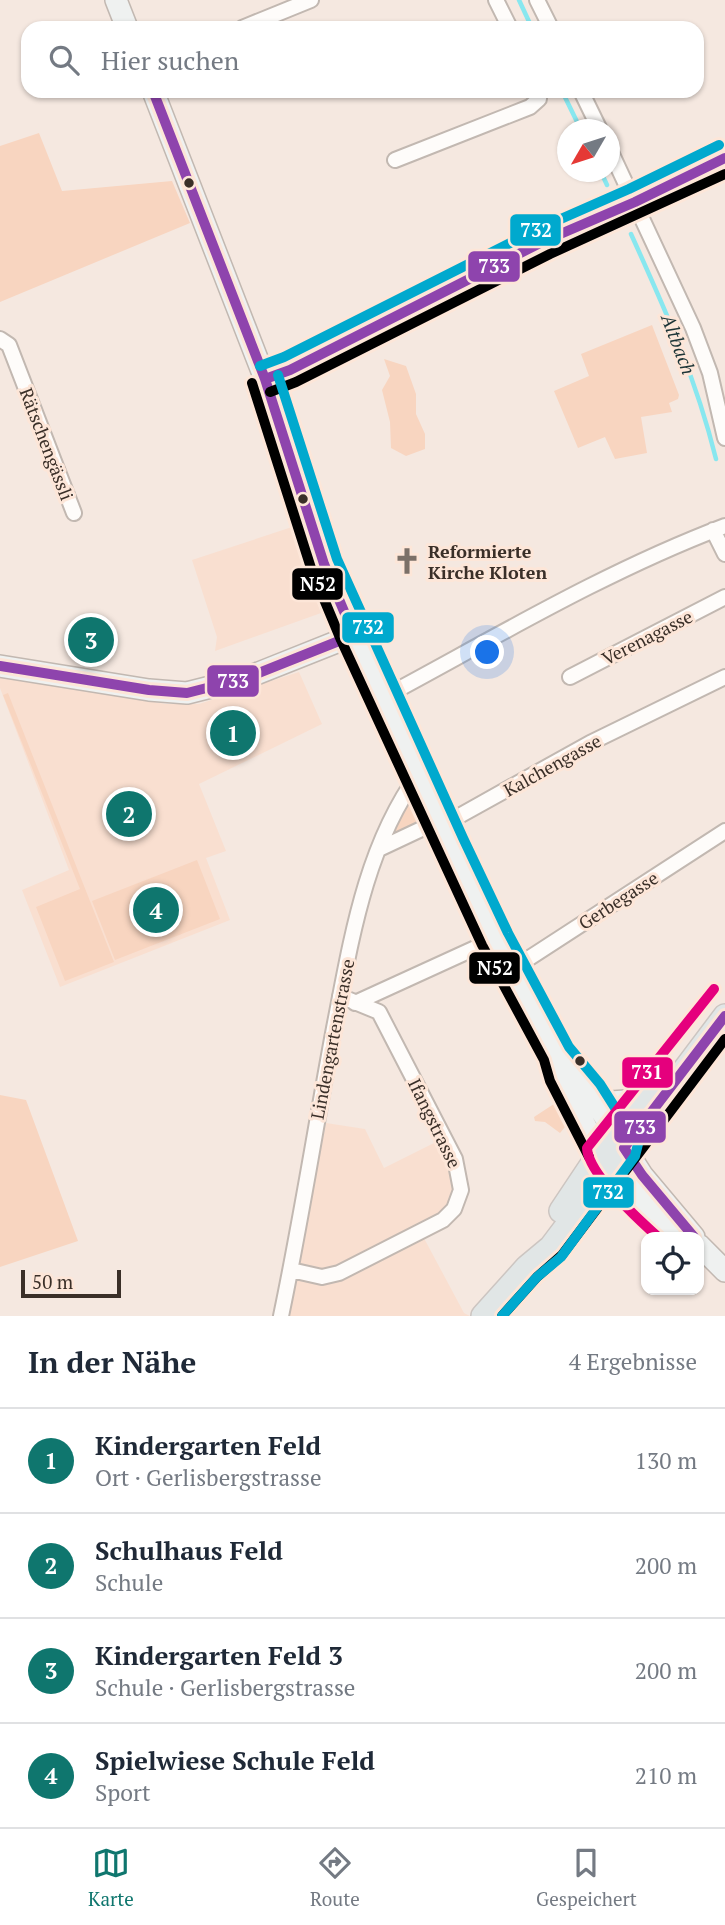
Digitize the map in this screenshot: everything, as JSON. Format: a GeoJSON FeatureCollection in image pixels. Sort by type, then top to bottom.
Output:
{"type":"FeatureCollection","features":[{"type":"Feature","properties":{"kind":"main road"},"geometry":{"type":"LineString","coordinates":[[116,0],[124,21]]}},
{"type":"Feature","properties":{"kind":"main road"},"geometry":{"type":"LineString","coordinates":[[156,98],[265,379],[324,564],[440,822],[495,939],[557,1055],[567,1085],[613,1149],[642,1175],[688,1232]]}},
{"type":"Feature","properties":{"kind":"main road"},"geometry":{"type":"LineString","coordinates":[[0,666],[149,690],[187,693],[246,678],[354,635]]}},
{"type":"Feature","properties":{"kind":"main road"},"geometry":{"type":"LineString","coordinates":[[483,1316],[527,1268],[551,1247],[613,1149],[640,1100],[725,998]]}},
{"type":"Feature","properties":{"kind":"main road"},"geometry":{"type":"LineString","coordinates":[[613,1149],[725,1016]]}},
{"type":"Feature","properties":{"kind":"main road"},"geometry":{"type":"LineString","coordinates":[[557,1055],[596,1103],[630,1192],[673,1232]]}},
{"type":"Feature","properties":{"kind":"main road"},"geometry":{"type":"LineString","coordinates":[[596,1103],[640,1100]]}},
{"type":"Feature","properties":{"kind":"main road"},"geometry":{"type":"LineString","coordinates":[[704,1250],[725,1271]]}},
{"type":"Feature","properties":{"kind":"street"},"geometry":{"type":"LineString","coordinates":[[259,21],[311,0]]}},
{"type":"Feature","properties":{"kind":"street"},"geometry":{"type":"LineString","coordinates":[[496,0],[506,21]]}},
{"type":"Feature","properties":{"kind":"street"},"geometry":{"type":"LineString","coordinates":[[537,0],[548,21]]}},
{"type":"Feature","properties":{"kind":"street"},"geometry":{"type":"LineString","coordinates":[[395,160],[530,107],[537,98]]}},
{"type":"Feature","properties":{"kind":"street"},"geometry":{"type":"LineString","coordinates":[[584,98],[595,119]]}},
{"type":"Feature","properties":{"kind":"street"},"geometry":{"type":"LineString","coordinates":[[265,379],[326,353],[391,317],[544,241],[635,202],[725,158]]}},
{"type":"Feature","properties":{"kind":"street"},"geometry":{"type":"LineString","coordinates":[[620,171],[693,328],[710,373],[725,438]]}},
{"type":"Feature","properties":{"kind":"street","name":"Rätschengässli"},"geometry":{"type":"LineString","coordinates":[[0,339],[9,345],[74,513]]}},
{"type":"Feature","properties":{"kind":"street"},"geometry":{"type":"LineString","coordinates":[[384,697],[539,612],[685,540],[719,528],[725,554]]}},
{"type":"Feature","properties":{"kind":"street","name":"Verenagasse"},"geometry":{"type":"LineString","coordinates":[[570,677],[725,597]]}},
{"type":"Feature","properties":{"kind":"street","name":"Kalchengasse"},"geometry":{"type":"LineString","coordinates":[[379,849],[440,822],[452,820],[590,743],[725,677]]}},
{"type":"Feature","properties":{"kind":"street","name":"Lindengartenstrasse"},"geometry":{"type":"LineString","coordinates":[[281,1316],[349,944],[390,820],[419,773]]}},
{"type":"Feature","properties":{"kind":"street","name":"Gerbegasse"},"geometry":{"type":"LineString","coordinates":[[511,970],[725,831]]}},
{"type":"Feature","properties":{"kind":"street"},"geometry":{"type":"LineString","coordinates":[[355,1003],[495,939]]}},
{"type":"Feature","properties":{"kind":"street","name":"Ifangstrasse"},"geometry":{"type":"LineString","coordinates":[[291,1270],[322,1277],[339,1272],[443,1220],[454,1209],[461,1190],[455,1159],[379,1012],[340,996]]}},
{"type":"Feature","properties":{"kind":"shaded area"},"geometry":{"type":"Polygon","coordinates":[[[39,133],[62,191],[172,181],[190,223],[0,302],[0,146],[39,133]]]}},
{"type":"Feature","properties":{"kind":"shaded area"},"geometry":{"type":"Polygon","coordinates":[[[652,325],[679,395],[678,399],[669,403],[672,412],[641,417],[647,453],[615,459],[605,437],[578,448],[554,391],[589,376],[581,354],[652,325]]]}},
{"type":"Feature","properties":{"kind":"shaded area"},"geometry":{"type":"Polygon","coordinates":[[[384,359],[406,366],[416,394],[416,414],[425,434],[425,449],[406,456],[391,448],[390,422],[382,390],[390,376],[384,359]]]}},
{"type":"Feature","properties":{"kind":"shaded area"},"geometry":{"type":"Polygon","coordinates":[[[292,527],[321,613],[215,651],[217,637],[192,560],[292,527]]]}},
{"type":"Feature","properties":{"kind":"shaded area"},"geometry":{"type":"Polygon","coordinates":[[[299,672],[322,724],[199,784],[226,851],[206,858],[230,920],[60,987],[22,890],[69,870],[0,688],[0,676],[166,704],[199,704],[299,672]]]}},
{"type":"Feature","properties":{"kind":"shaded area"},"geometry":{"type":"Polygon","coordinates":[[[8,693],[114,962],[65,981],[36,907],[80,889],[3,695],[8,693]]]}},
{"type":"Feature","properties":{"kind":"shaded area"},"geometry":{"type":"Polygon","coordinates":[[[412,792],[425,821],[390,836],[412,792]]]}},
{"type":"Feature","properties":{"kind":"shaded area"},"geometry":{"type":"Polygon","coordinates":[[[197,860],[220,919],[115,960],[92,901],[197,860]]]}},
{"type":"Feature","properties":{"kind":"shaded area"},"geometry":{"type":"Polygon","coordinates":[[[0,1095],[26,1100],[78,1241],[0,1267],[0,1095]]]}},
{"type":"Feature","properties":{"kind":"shaded area"},"geometry":{"type":"Polygon","coordinates":[[[560,1100],[563,1105],[560,1115],[565,1127],[560,1133],[545,1122],[535,1121],[534,1117],[560,1100]]]}},
{"type":"Feature","properties":{"kind":"shaded area"},"geometry":{"type":"Polygon","coordinates":[[[326,1123],[365,1129],[384,1168],[438,1141],[456,1183],[453,1199],[444,1212],[418,1227],[464,1313],[470,1316],[289,1316],[326,1123]]]}},
{"type":"Feature","properties":{"kind":"waterway","name":"Altbach"},"geometry":{"type":"LineString","coordinates":[[519,0],[529,21]]}},
{"type":"Feature","properties":{"kind":"waterway","name":"Altbach"},"geometry":{"type":"LineString","coordinates":[[565,98],[576,119]]}},
{"type":"Feature","properties":{"kind":"waterway","name":"Altbach"},"geometry":{"type":"LineString","coordinates":[[631,234],[689,372],[716,459]]}},
{"type":"Feature","properties":{"kind":"transit line","name":"733"},"geometry":{"type":"LineString","coordinates":[[0,666],[149,690],[187,693],[246,678],[354,635],[324,564],[265,379],[156,98]]}},
{"type":"Feature","properties":{"kind":"transit line","name":"732"},"geometry":{"type":"LineString","coordinates":[[260,366],[284,357],[538,229],[719,145]]}},
{"type":"Feature","properties":{"kind":"transit line","name":"733"},"geometry":{"type":"LineString","coordinates":[[265,379],[290,370],[544,241],[635,202],[725,158]]}},
{"type":"Feature","properties":{"kind":"transit line","name":"N52"},"geometry":{"type":"LineString","coordinates":[[270,392],[296,382],[550,254],[725,174]]}},
{"type":"Feature","properties":{"kind":"transit line","name":"732"},"geometry":{"type":"LineString","coordinates":[[278,375],[337,559],[463,838],[508,933],[569,1047],[600,1084],[638,1144],[635,1156],[561,1257],[537,1277],[502,1316]]}},
{"type":"Feature","properties":{"kind":"transit line","name":"N52"},"geometry":{"type":"LineString","coordinates":[[252,383],[311,568],[341,640],[482,945],[544,1060],[550,1081],[589,1157]]}},
{"type":"Feature","properties":{"kind":"transit line","name":"731"},"geometry":{"type":"LineString","coordinates":[[653,1232],[605,1183],[590,1159],[587,1148],[714,989]]}},
{"type":"Feature","properties":{"kind":"transit line","name":"733"},"geometry":{"type":"LineString","coordinates":[[690,1232],[642,1175],[624,1148],[725,1016]]}},
{"type":"Feature","properties":{"kind":"transit line","name":"N52"},"geometry":{"type":"LineString","coordinates":[[502,1316],[537,1277],[562,1255],[725,1039]]}},
{"type":"Feature","properties":{"kind":"place","name":"Reformierte Kirche Kloten"},"geometry":{"type":"Point","coordinates":[407,561]}},
{"type":"Feature","properties":{"kind":"place","name":"Kindergarten Feld 3"},"geometry":{"type":"Point","coordinates":[91,640]}},
{"type":"Feature","properties":{"kind":"place","name":"Kindergarten Feld"},"geometry":{"type":"Point","coordinates":[233,733]}},
{"type":"Feature","properties":{"kind":"place","name":"Schulhaus Feld"},"geometry":{"type":"Point","coordinates":[129,814]}},
{"type":"Feature","properties":{"kind":"place","name":"Spielwiese Schule Feld"},"geometry":{"type":"Point","coordinates":[156,910]}}]}
